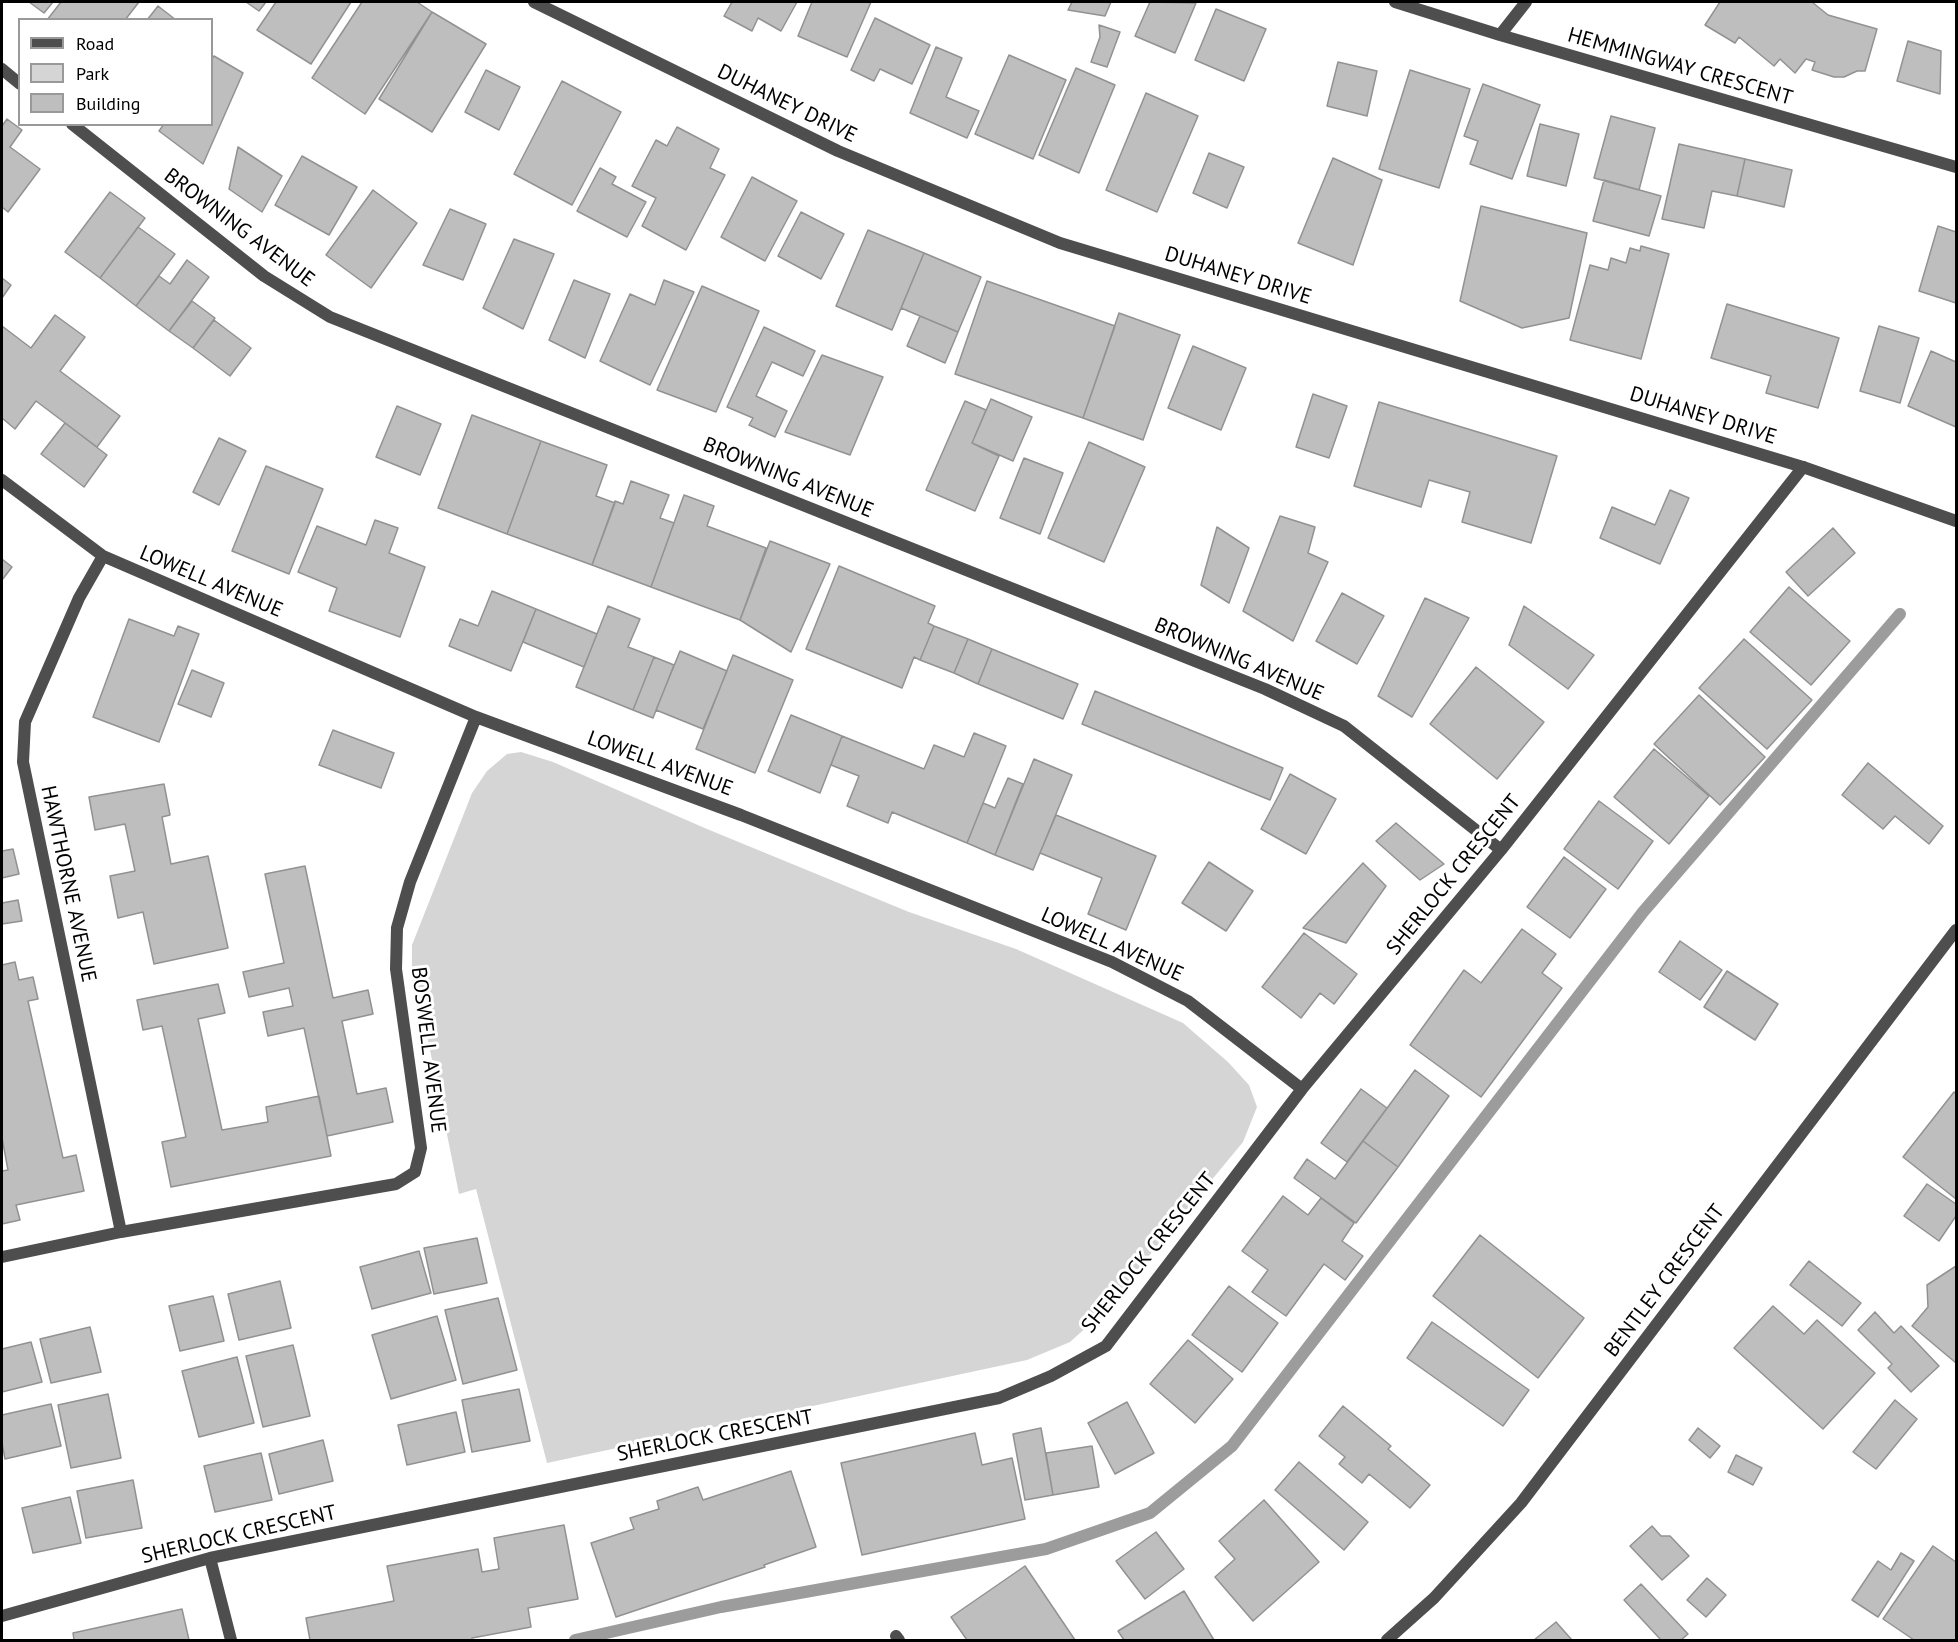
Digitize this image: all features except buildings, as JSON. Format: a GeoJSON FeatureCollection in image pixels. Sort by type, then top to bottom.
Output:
{"type":"FeatureCollection","features":[{"type":"Feature","properties":{"kind":"street","name":"DUHANEY DRIVE"},"geometry":{"type":"LineString","coordinates":[[534,2],[838,151],[1060,243],[1803,467],[1956,521]]}},
{"type":"Feature","properties":{"kind":"street","name":"HEMMINGWAY CRESCENT"},"geometry":{"type":"LineString","coordinates":[[1395,2],[1500,35],[1956,167]]}},
{"type":"Feature","properties":{"kind":"street"},"geometry":{"type":"LineString","coordinates":[[1500,35],[1526,2]]}},
{"type":"Feature","properties":{"kind":"street"},"geometry":{"type":"LineString","coordinates":[[2,69],[18,82]]}},
{"type":"Feature","properties":{"kind":"street","name":"BROWNING AVENUE"},"geometry":{"type":"LineString","coordinates":[[75,126],[264,276],[330,317],[1285,698],[1344,726],[1501,850]]}},
{"type":"Feature","properties":{"kind":"street","name":"SHERLOCK CRESCENT"},"geometry":{"type":"LineString","coordinates":[[2,1616],[210,1558],[999,1398],[1051,1376],[1106,1346],[1302,1089],[1501,850],[1803,467]]}},
{"type":"Feature","properties":{"kind":"street","name":"LOWELL AVENUE"},"geometry":{"type":"LineString","coordinates":[[2,480],[103,556],[476,717],[741,815],[1112,962],[1188,1001],[1302,1089]]}},
{"type":"Feature","properties":{"kind":"street","name":"HAWTHORNE AVENUE"},"geometry":{"type":"LineString","coordinates":[[103,556],[79,598],[25,722],[23,762],[121,1232]]}},
{"type":"Feature","properties":{"kind":"street","name":"BOSWELL AVENUE"},"geometry":{"type":"LineString","coordinates":[[2,1257],[121,1232],[396,1184],[415,1172],[421,1148],[396,969],[397,928],[410,882],[476,717]]}},
{"type":"Feature","properties":{"kind":"street","name":"BENTLEY CRESCENT"},"geometry":{"type":"LineString","coordinates":[[1387,1641],[1434,1598],[1521,1503],[1956,930]]}},
{"type":"Feature","properties":{"kind":"street"},"geometry":{"type":"LineString","coordinates":[[210,1558],[231,1641]]}},
{"type":"Feature","properties":{"kind":"green space"},"geometry":{"type":"Polygon","coordinates":[[[521,752],[553,762],[707,829],[909,912],[1016,949],[1183,1023],[1228,1062],[1249,1085],[1257,1107],[1243,1142],[1100,1315],[1070,1342],[1027,1360],[547,1463],[476,1189],[459,1194],[428,1040],[412,979],[412,945],[472,793],[487,771],[507,754],[521,752]]]}},
{"type":"Feature","properties":{"kind":"waterway"},"geometry":{"type":"LineString","coordinates":[[575,1640],[721,1607],[1046,1549],[1150,1513],[1232,1446],[1643,912],[1900,614]]}}]}
